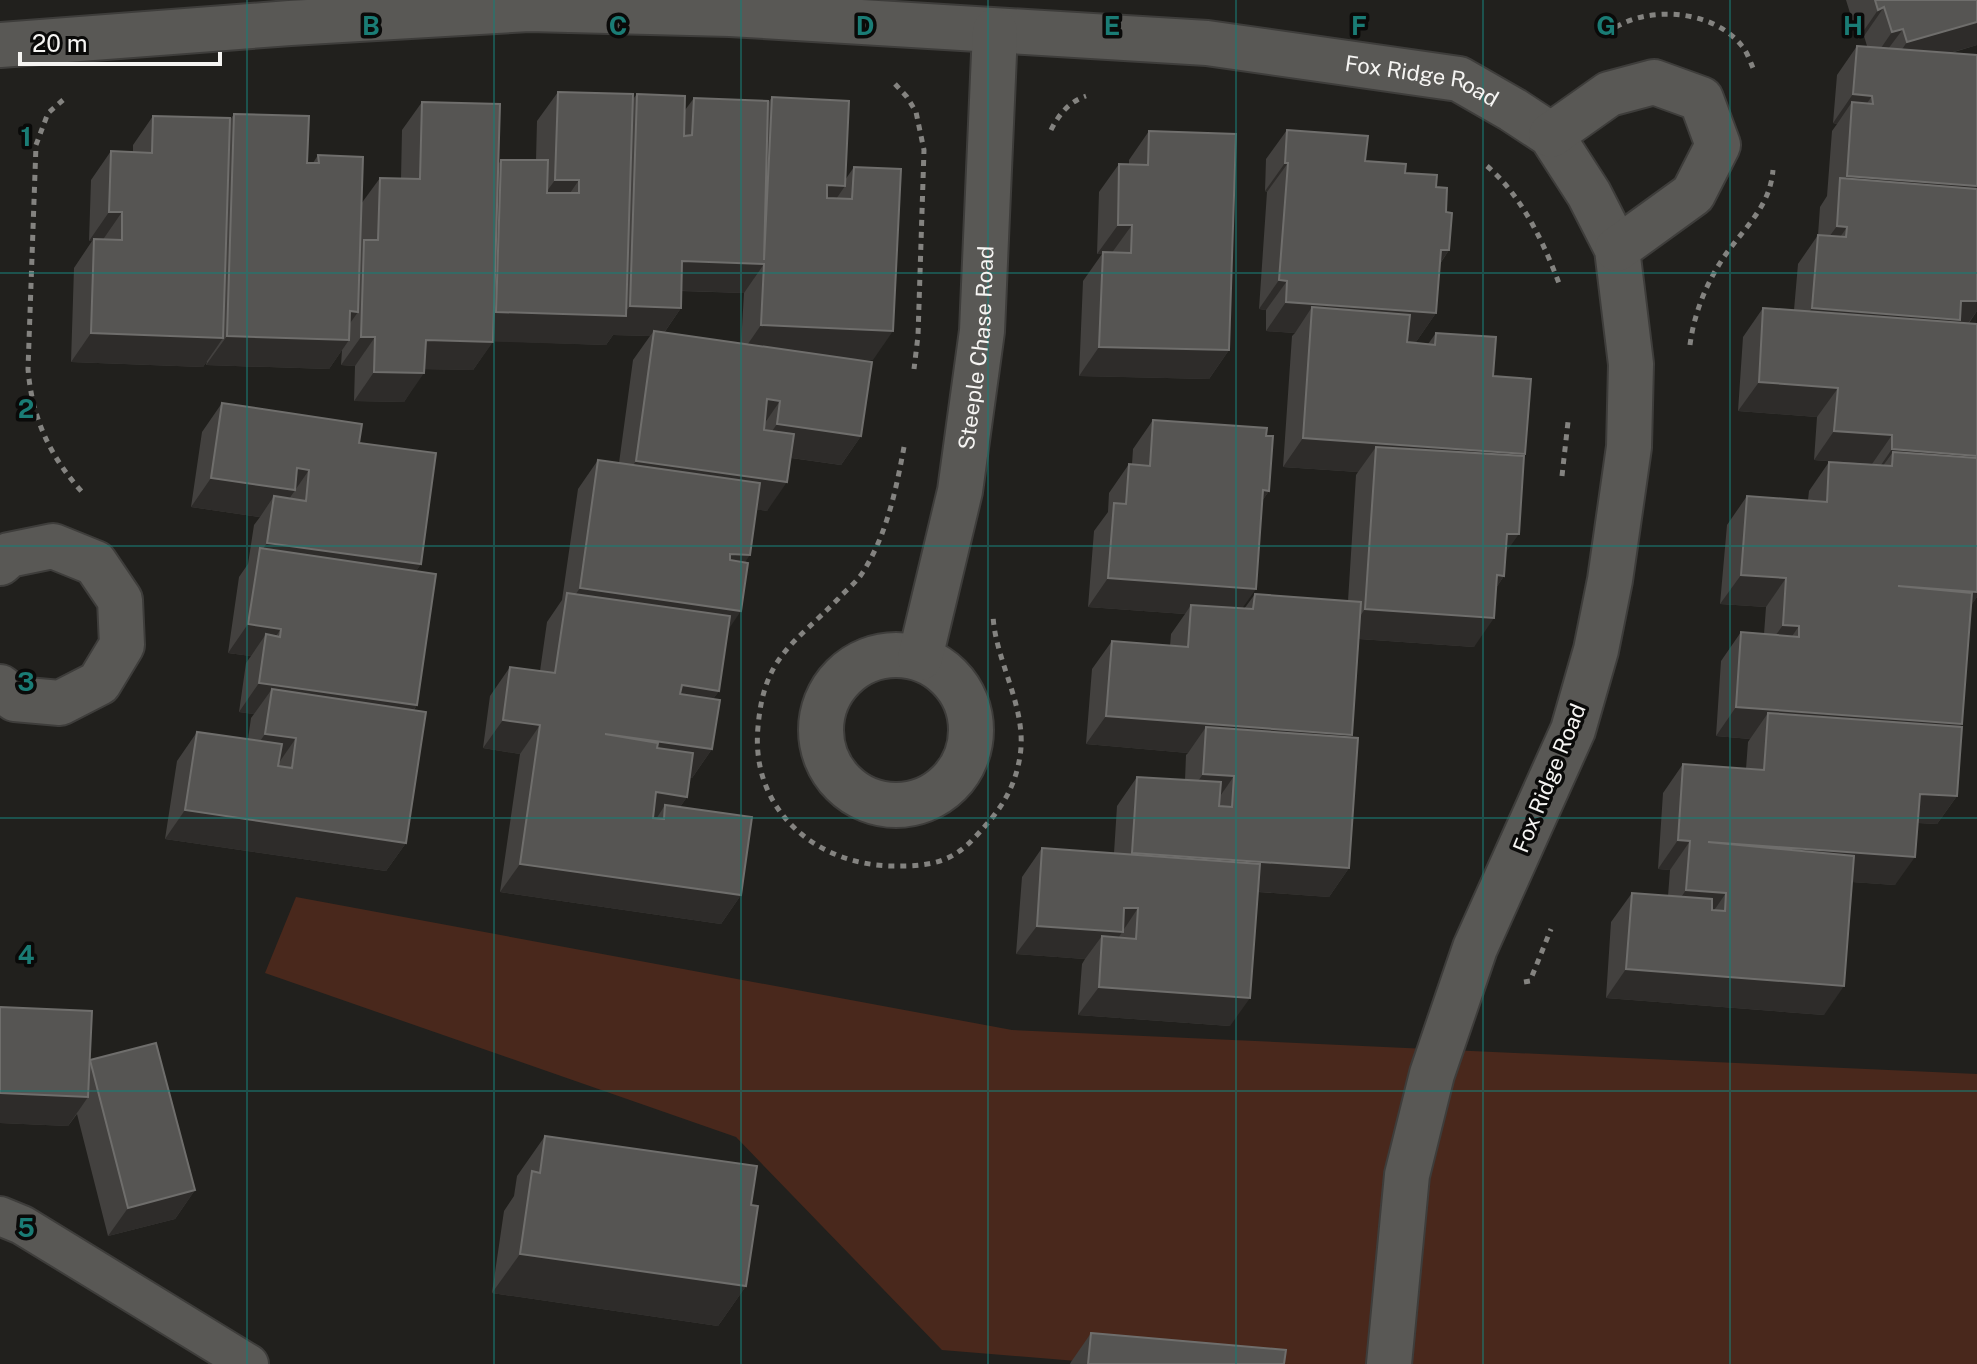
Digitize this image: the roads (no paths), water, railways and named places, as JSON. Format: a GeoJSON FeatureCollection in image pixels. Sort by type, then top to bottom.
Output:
{"type":"FeatureCollection","features":[{"type":"Feature","properties":{"kind":"street","name":"Fox Ridge Road"},"geometry":{"type":"LineString","coordinates":[[0,45],[529,9],[730,14],[1207,43],[1459,79],[1551,135],[1589,194],[1617,249],[1631,364],[1629,447],[1610,580],[1596,650],[1573,730],[1475,948],[1432,1074],[1407,1175],[1389,1364]]}},
{"type":"Feature","properties":{"kind":"street","name":"Steeple Chase Road"},"geometry":{"type":"LineString","coordinates":[[920,658],[960,491],[982,331],[995,31]]}},
{"type":"Feature","properties":{"kind":"street"},"geometry":{"type":"LineString","coordinates":[[1551,135],[1609,94],[1654,82],[1701,99],[1718,145],[1693,194],[1617,249]]}},
{"type":"Feature","properties":{"kind":"street"},"geometry":{"type":"LineString","coordinates":[[0,687],[15,699],[60,703],[99,683],[122,645],[120,600],[95,563],[53,546],[3,546]]}},
{"type":"Feature","properties":{"kind":"lane"},"geometry":{"type":"LineString","coordinates":[[0,1216],[22,1225],[249,1364]]}}]}
